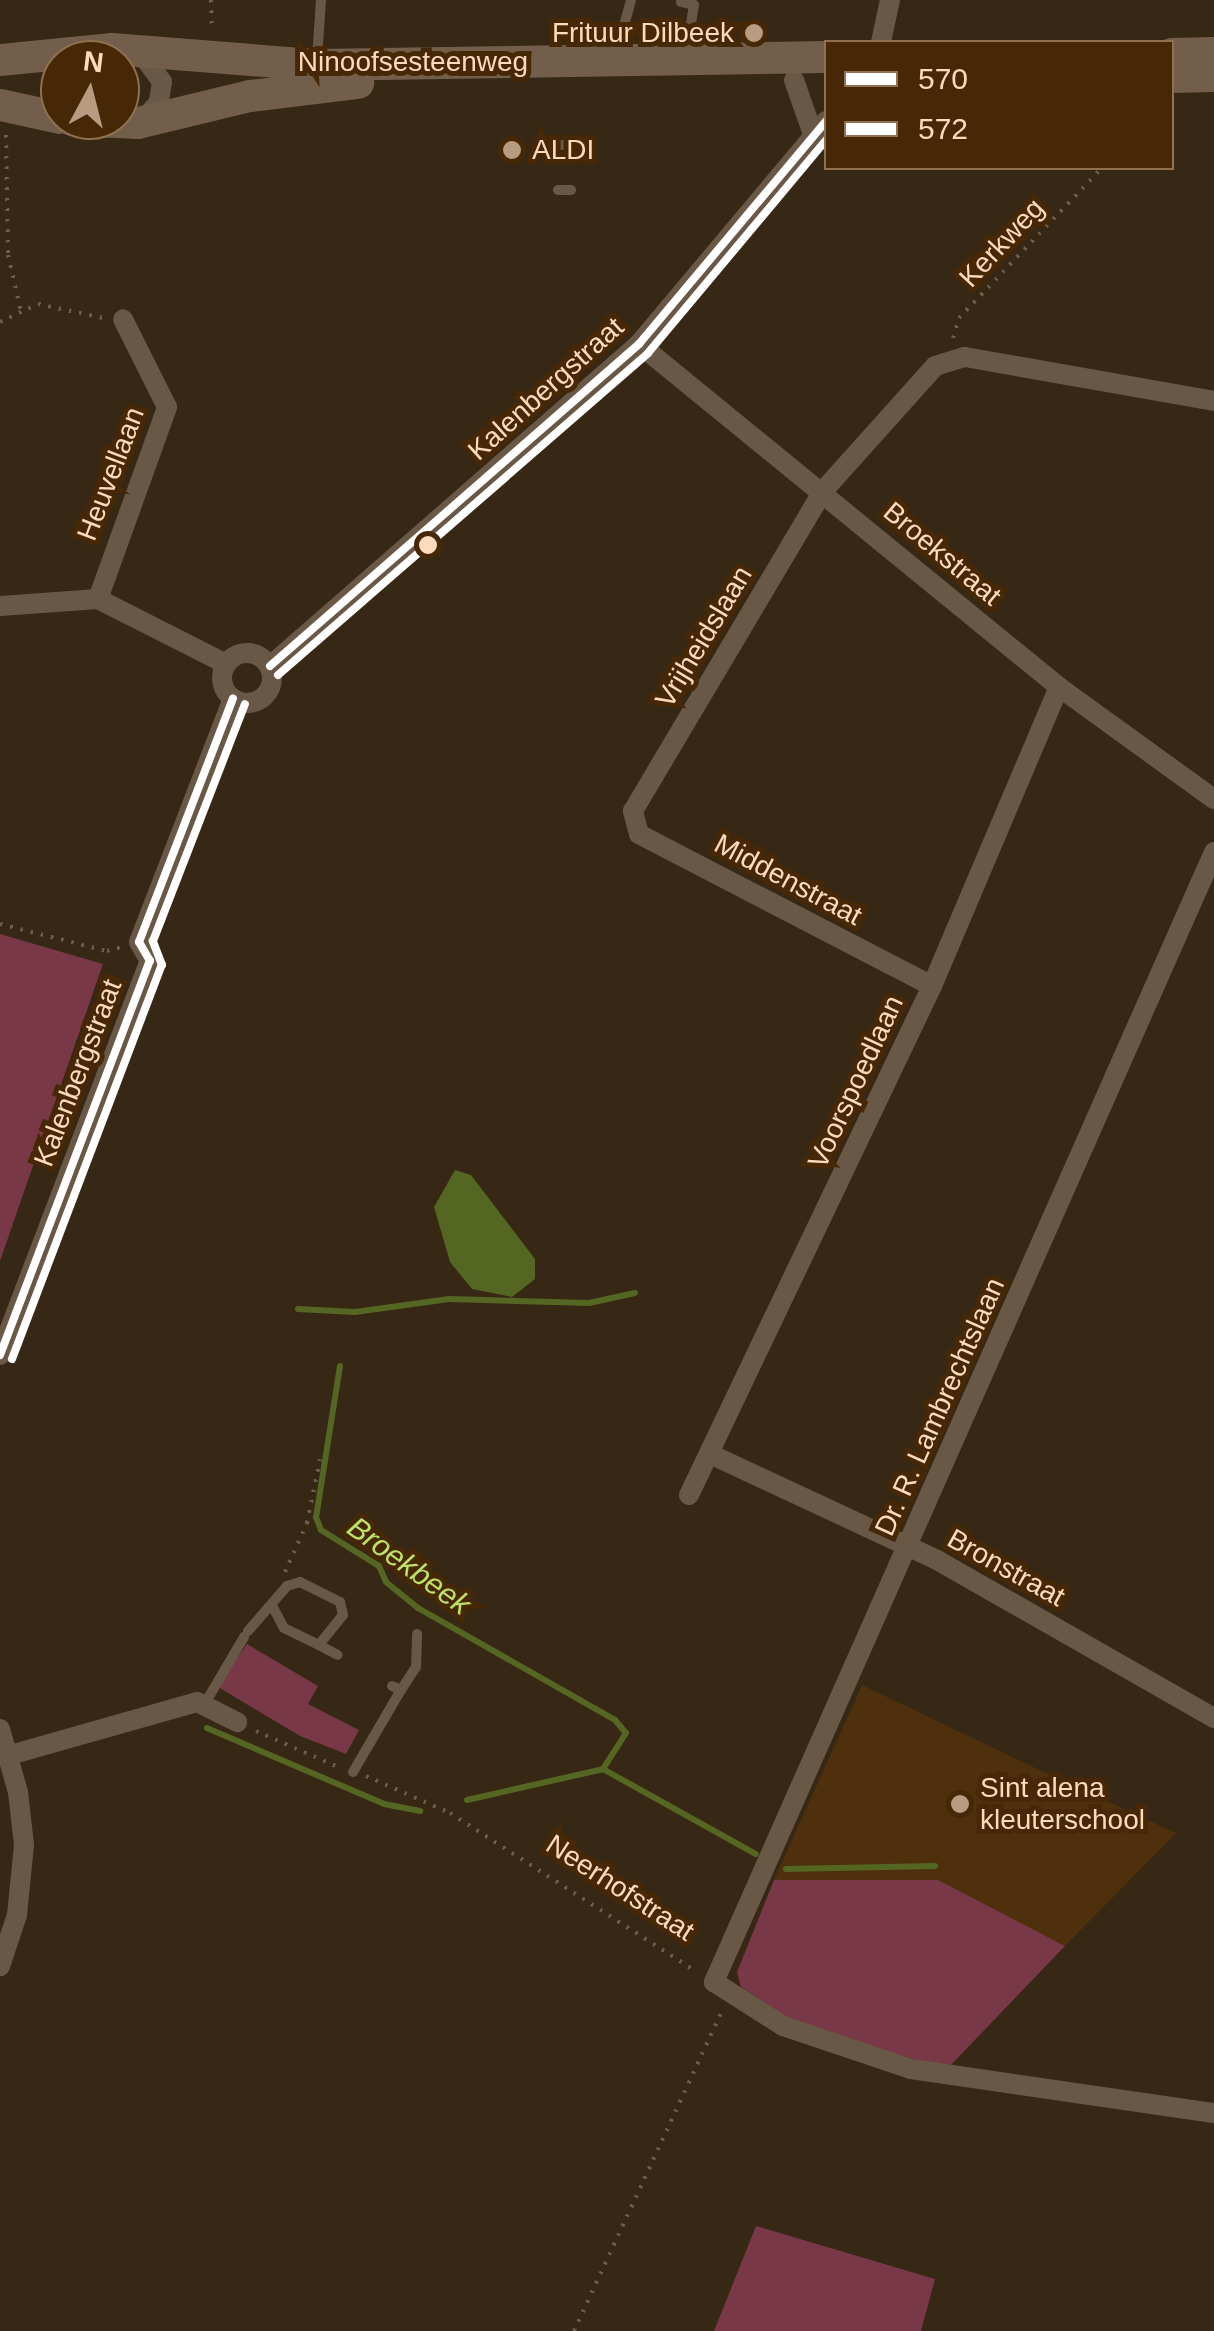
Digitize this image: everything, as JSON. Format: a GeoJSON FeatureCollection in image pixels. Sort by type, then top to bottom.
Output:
{"type":"FeatureCollection","features":[{"type":"Feature","properties":{"kind":"main road","name":"Ninoofsesteenweg"},"geometry":{"type":"LineString","coordinates":[[140,52],[316,64],[824,58]]}},
{"type":"Feature","properties":{"kind":"main road"},"geometry":{"type":"LineString","coordinates":[[1174,54],[1214,53]]}},
{"type":"Feature","properties":{"kind":"main road","name":"Ninoofsesteenweg"},"geometry":{"type":"LineString","coordinates":[[10,56],[40,56]]}},
{"type":"Feature","properties":{"kind":"main road"},"geometry":{"type":"LineString","coordinates":[[1174,77],[1214,76]]}},
{"type":"Feature","properties":{"kind":"main road","name":"Ninoofsesteenweg"},"geometry":{"type":"LineString","coordinates":[[140,123],[250,96],[348,83],[810,79]]}},
{"type":"Feature","properties":{"kind":"main road","name":"Ninoofsesteenweg"},"geometry":{"type":"LineString","coordinates":[[2,105],[40,113]]}},
{"type":"Feature","properties":{"kind":"street"},"geometry":{"type":"LineString","coordinates":[[881,40],[890,0]]}},
{"type":"Feature","properties":{"kind":"street"},"geometry":{"type":"LineString","coordinates":[[140,54],[160,72],[162,92],[154,111],[140,122]]}},
{"type":"Feature","properties":{"kind":"street"},"geometry":{"type":"LineString","coordinates":[[810,79],[821,129]]}},
{"type":"Feature","properties":{"kind":"street","name":"Kalenbergstraat"},"geometry":{"type":"LineString","coordinates":[[0,1355],[150,961],[138,942],[234,700],[250,704],[265,696],[272,682],[270,666],[640,344],[821,129]]}},
{"type":"Feature","properties":{"kind":"street","name":"Heuvellaan"},"geometry":{"type":"LineString","coordinates":[[98,600],[167,407],[123,319]]}},
{"type":"Feature","properties":{"kind":"street","name":"Broekstraat"},"geometry":{"type":"LineString","coordinates":[[640,344],[1059,687],[1214,800]]}},
{"type":"Feature","properties":{"kind":"street"},"geometry":{"type":"LineString","coordinates":[[950,358],[1214,402]]}},
{"type":"Feature","properties":{"kind":"street","name":"Vrijheidslaan"},"geometry":{"type":"LineString","coordinates":[[633,811],[823,491],[950,358]]}},
{"type":"Feature","properties":{"kind":"street"},"geometry":{"type":"LineString","coordinates":[[0,606],[98,600],[226,664]]}},
{"type":"Feature","properties":{"kind":"street"},"geometry":{"type":"LineString","coordinates":[[234,700],[222,683],[226,664],[244,653],[270,666]]}},
{"type":"Feature","properties":{"kind":"street","name":"Voorspoedlaan"},"geometry":{"type":"LineString","coordinates":[[689,1495],[932,986],[1059,687]]}},
{"type":"Feature","properties":{"kind":"street","name":"Middenstraat"},"geometry":{"type":"LineString","coordinates":[[633,811],[639,834],[932,986]]}},
{"type":"Feature","properties":{"kind":"street","name":"Dr. R. Lambrechtslaan"},"geometry":{"type":"LineString","coordinates":[[721,1987],[909,1545],[1214,852]]}},
{"type":"Feature","properties":{"kind":"street","name":"Bronstraat"},"geometry":{"type":"LineString","coordinates":[[710,1454],[909,1545],[1214,1718]]}},
{"type":"Feature","properties":{"kind":"street"},"geometry":{"type":"LineString","coordinates":[[10,1755],[204,1706],[237,1722]]}},
{"type":"Feature","properties":{"kind":"street"},"geometry":{"type":"LineString","coordinates":[[0,1729],[10,1755],[24,1845],[17,1915],[0,1966]]}},
{"type":"Feature","properties":{"kind":"street"},"geometry":{"type":"LineString","coordinates":[[721,1987],[783,2026],[911,2069],[1214,2113]]}},
{"type":"Feature","properties":{"kind":"lane"},"geometry":{"type":"LineString","coordinates":[[316,64],[322,0]]}},
{"type":"Feature","properties":{"kind":"lane"},"geometry":{"type":"LineString","coordinates":[[615,61],[630,0]]}},
{"type":"Feature","properties":{"kind":"lane"},"geometry":{"type":"LineString","coordinates":[[681,2],[694,5],[686,60]]}},
{"type":"Feature","properties":{"kind":"lane"},"geometry":{"type":"LineString","coordinates":[[558,190],[571,190]]}},
{"type":"Feature","properties":{"kind":"lane"},"geometry":{"type":"LineString","coordinates":[[204,1706],[246,1634],[287,1586],[319,1587],[340,1602],[343,1616],[319,1645]]}},
{"type":"Feature","properties":{"kind":"lane"},"geometry":{"type":"LineString","coordinates":[[272,1605],[284,1628],[338,1656]]}},
{"type":"Feature","properties":{"kind":"lane"},"geometry":{"type":"LineString","coordinates":[[353,1772],[397,1688],[416,1668],[417,1634]]}},
{"type":"Feature","properties":{"kind":"path"},"geometry":{"type":"LineString","coordinates":[[2,105],[8,255],[21,311]]}},
{"type":"Feature","properties":{"kind":"path","name":"Kerkweg"},"geometry":{"type":"LineString","coordinates":[[950,358],[959,318],[1100,170]]}},
{"type":"Feature","properties":{"kind":"path"},"geometry":{"type":"LineString","coordinates":[[0,322],[21,311],[48,305],[97,320],[123,319]]}},
{"type":"Feature","properties":{"kind":"path"},"geometry":{"type":"LineString","coordinates":[[0,924],[107,950],[138,942]]}},
{"type":"Feature","properties":{"kind":"path"},"geometry":{"type":"LineString","coordinates":[[287,1586],[286,1562],[307,1523],[320,1459]]}},
{"type":"Feature","properties":{"kind":"path","name":"Neerhofstraat"},"geometry":{"type":"LineString","coordinates":[[237,1722],[450,1813],[721,1987]]}},
{"type":"Feature","properties":{"kind":"path"},"geometry":{"type":"LineString","coordinates":[[574,2331],[721,1987]]}},
{"type":"Feature","properties":{"kind":"shaded area"},"geometry":{"type":"Polygon","coordinates":[[[0,934],[103,964],[0,1261],[0,934]]]}},
{"type":"Feature","properties":{"kind":"shaded area"},"geometry":{"type":"Polygon","coordinates":[[[455,1170],[471,1175],[535,1259],[535,1279],[512,1297],[472,1289],[450,1262],[434,1207],[455,1170]]]}},
{"type":"Feature","properties":{"kind":"shaded area"},"geometry":{"type":"Polygon","coordinates":[[[247,1644],[318,1686],[308,1704],[359,1730],[346,1754],[300,1736],[218,1687],[247,1644]]]}},
{"type":"Feature","properties":{"kind":"shaded area","name":"Sint alena kleuterschool"},"geometry":{"type":"Polygon","coordinates":[[[862,1685],[1176,1833],[1065,1946],[937,1880],[774,1880],[862,1685]]]}},
{"type":"Feature","properties":{"kind":"shaded area"},"geometry":{"type":"Polygon","coordinates":[[[774,1880],[938,1880],[1065,1946],[948,2068],[841,2040],[783,2015],[741,1987],[737,1972],[774,1880]]]}},
{"type":"Feature","properties":{"kind":"shaded area"},"geometry":{"type":"Polygon","coordinates":[[[756,2226],[935,2279],[921,2331],[714,2331],[756,2226]]]}},
{"type":"Feature","properties":{"kind":"waterway","name":"Broekbeek"},"geometry":{"type":"LineString","coordinates":[[298,1309],[355,1312],[449,1299],[589,1303],[635,1293]]}},
{"type":"Feature","properties":{"kind":"waterway","name":"Broekbeek"},"geometry":{"type":"LineString","coordinates":[[340,1366],[316,1517],[321,1530],[379,1566],[386,1582],[418,1608],[615,1720],[626,1733],[603,1769]]}},
{"type":"Feature","properties":{"kind":"waterway","name":"Broekbeek"},"geometry":{"type":"LineString","coordinates":[[207,1728],[384,1804],[420,1811]]}},
{"type":"Feature","properties":{"kind":"waterway","name":"Broekbeek"},"geometry":{"type":"LineString","coordinates":[[467,1800],[603,1769],[756,1854]]}},
{"type":"Feature","properties":{"kind":"waterway","name":"Broekbeek"},"geometry":{"type":"LineString","coordinates":[[786,1869],[935,1866]]}},
{"type":"Feature","properties":{"kind":"transit line","name":"570"},"geometry":{"type":"LineString","coordinates":[[270,666],[639,344],[824,123]]}},
{"type":"Feature","properties":{"kind":"transit line","name":"572"},"geometry":{"type":"LineString","coordinates":[[278,675],[648,353],[824,142]]}},
{"type":"Feature","properties":{"kind":"transit line","name":"570"},"geometry":{"type":"LineString","coordinates":[[0,1355],[150,961],[139,942],[233,699]]}},
{"type":"Feature","properties":{"kind":"transit line","name":"572"},"geometry":{"type":"LineString","coordinates":[[12,1359],[162,965],[153,941],[245,704]]}},
{"type":"Feature","properties":{"kind":"place","name":"Frituur Dilbeek"},"geometry":{"type":"Point","coordinates":[754,33]}},
{"type":"Feature","properties":{"kind":"place","name":"ALDI"},"geometry":{"type":"Point","coordinates":[512,150]}},
{"type":"Feature","properties":{"kind":"place","name":"Sint alena kleuterschool"},"geometry":{"type":"Point","coordinates":[960,1804]}}]}
